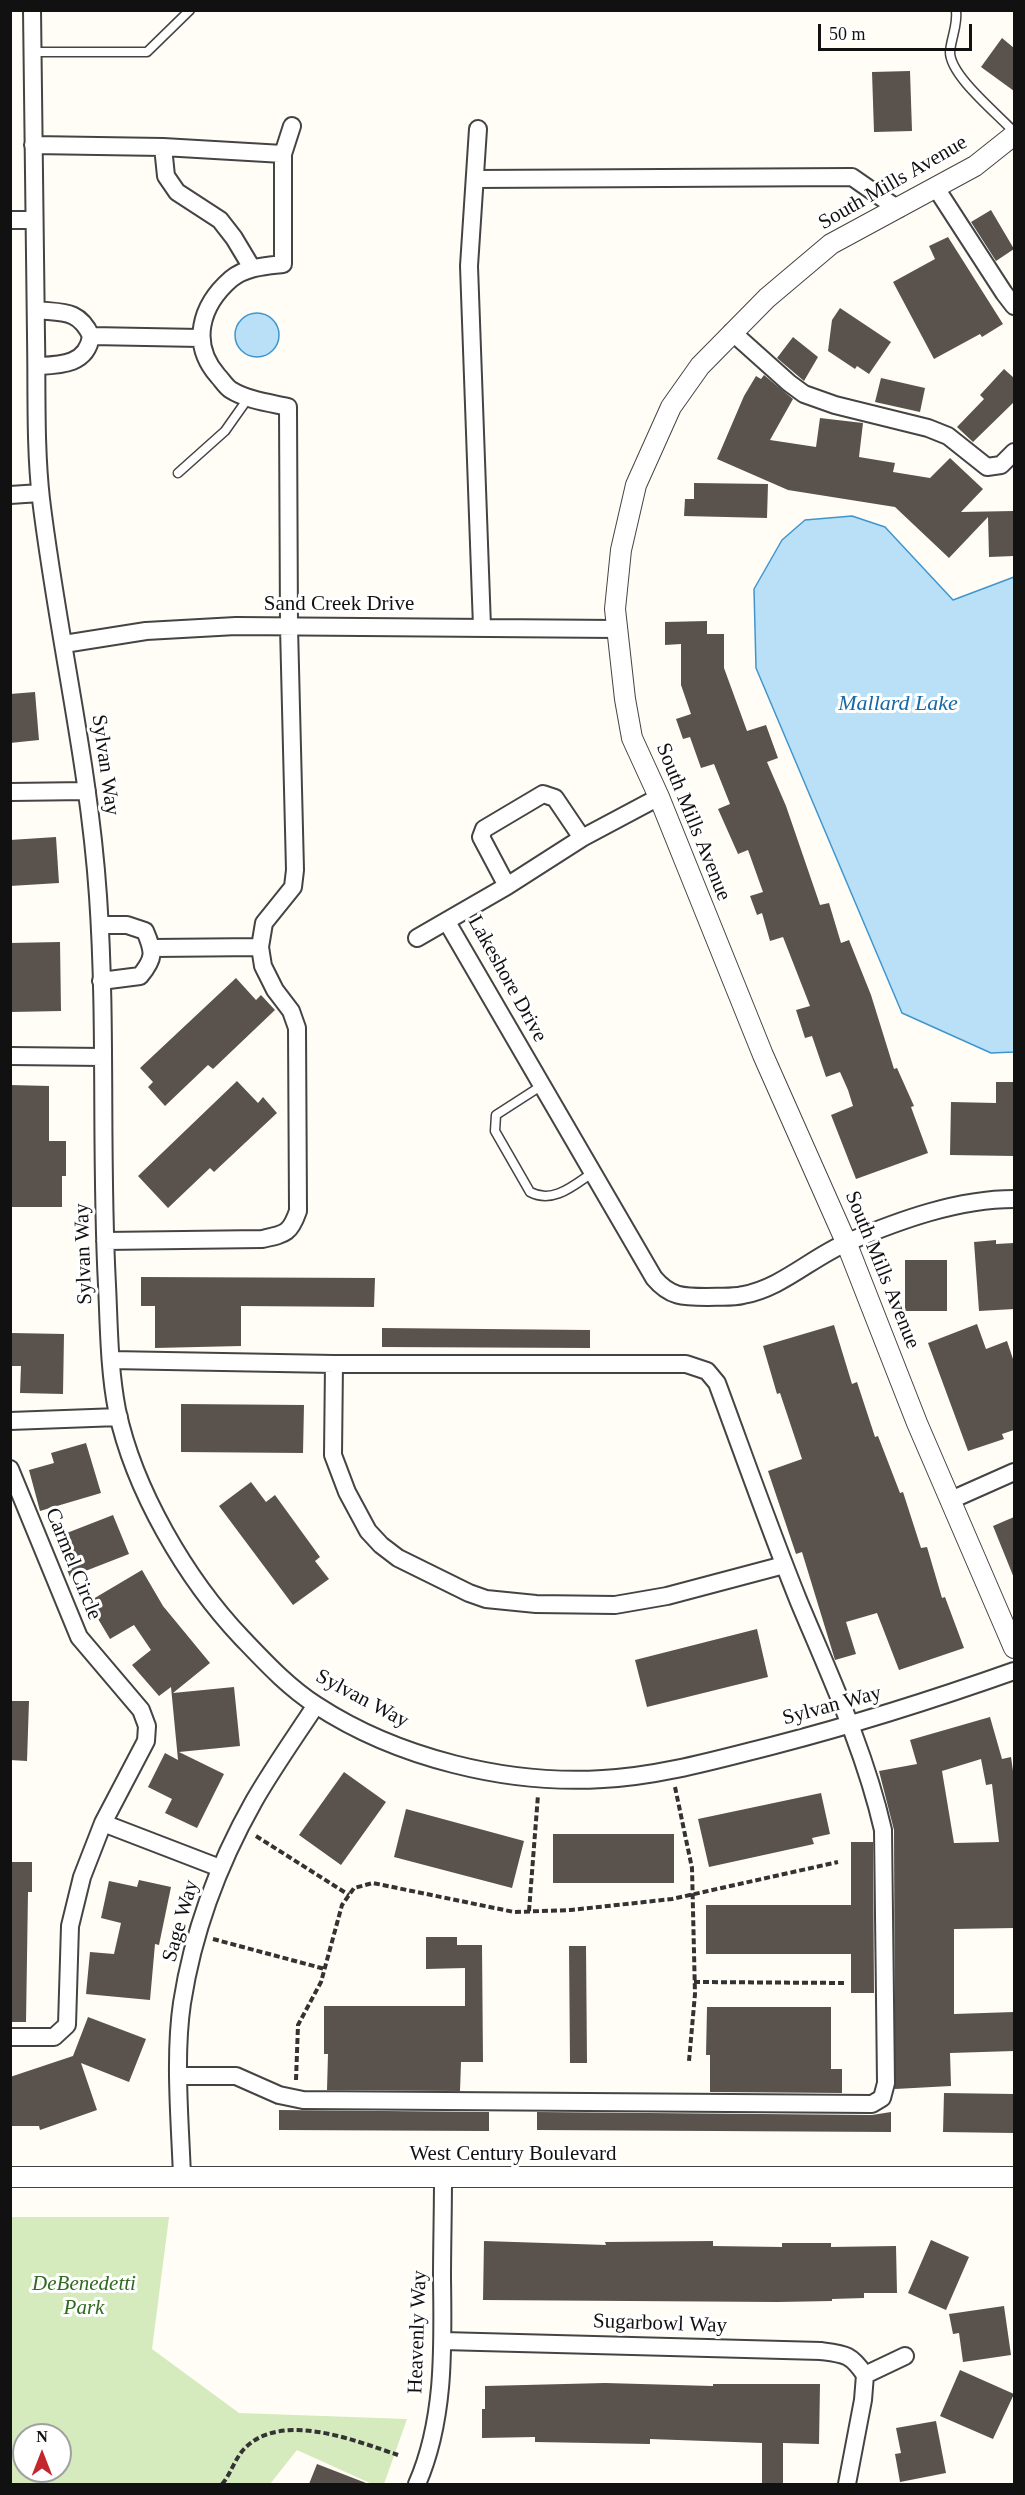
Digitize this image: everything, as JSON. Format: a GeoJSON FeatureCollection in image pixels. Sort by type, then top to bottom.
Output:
{"type":"FeatureCollection","features":[{"type":"Feature","properties":{"kind":"street","name":"Sylvan Way"},"geometry":{"type":"LineString","coordinates":[[32,10],[40,494],[87,791],[100,925],[105,1241],[111,1359],[119,1417],[140,1481],[179,1557],[213,1608],[270,1668],[316,1705],[371,1735],[441,1761],[508,1775],[605,1779],[670,1769],[910,1708],[1014,1671]]}},
{"type":"Feature","properties":{"kind":"street"},"geometry":{"type":"LineString","coordinates":[[105,1241],[262,1239],[284,1234],[293,1226],[298,1210],[297,1028],[291,1011],[274,990],[263,966],[260,948],[264,923],[293,887],[295,870],[289,627],[288,407],[249,397],[230,389],[207,363],[200,338],[204,318],[215,297],[232,279],[252,268],[284,264],[284,154],[292,126]]}},
{"type":"Feature","properties":{"kind":"street"},"geometry":{"type":"LineString","coordinates":[[477,129],[469,266],[482,627]]}},
{"type":"Feature","properties":{"kind":"street","name":"South Mills Avenue"},"geometry":{"type":"LineString","coordinates":[[1014,133],[975,166],[831,244],[767,298],[700,366],[671,407],[636,485],[621,550],[615,609],[632,738],[659,797],[763,1055],[846,1242],[918,1423],[1014,1648]]}},
{"type":"Feature","properties":{"kind":"street"},"geometry":{"type":"LineString","coordinates":[[33,145],[163,147],[284,154]]}},
{"type":"Feature","properties":{"kind":"street"},"geometry":{"type":"LineString","coordinates":[[163,147],[166,176],[177,192],[220,220],[252,268]]}},
{"type":"Feature","properties":{"kind":"street"},"geometry":{"type":"LineString","coordinates":[[475,180],[852,177],[897,208]]}},
{"type":"Feature","properties":{"kind":"street"},"geometry":{"type":"LineString","coordinates":[[936,188],[1014,306]]}},
{"type":"Feature","properties":{"kind":"street"},"geometry":{"type":"LineString","coordinates":[[10,220],[34,220]]}},
{"type":"Feature","properties":{"kind":"street"},"geometry":{"type":"LineString","coordinates":[[36,310],[72,313],[85,323],[91,336],[90,345],[79,359],[68,365],[37,366]]}},
{"type":"Feature","properties":{"kind":"street"},"geometry":{"type":"LineString","coordinates":[[732,332],[804,394],[835,405],[928,428],[948,436],[987,467],[1001,465],[1014,452]]}},
{"type":"Feature","properties":{"kind":"street"},"geometry":{"type":"LineString","coordinates":[[91,336],[200,338]]}},
{"type":"Feature","properties":{"kind":"street"},"geometry":{"type":"LineString","coordinates":[[10,495],[40,494]]}},
{"type":"Feature","properties":{"kind":"street","name":"Sand Creek Drive"},"geometry":{"type":"LineString","coordinates":[[64,644],[146,631],[236,626],[616,629]]}},
{"type":"Feature","properties":{"kind":"street"},"geometry":{"type":"LineString","coordinates":[[10,792],[87,791]]}},
{"type":"Feature","properties":{"kind":"street"},"geometry":{"type":"LineString","coordinates":[[507,886],[481,837],[484,829],[543,794],[555,798],[582,838]]}},
{"type":"Feature","properties":{"kind":"street","name":"Lakeshore Drive"},"geometry":{"type":"LineString","coordinates":[[659,797],[582,838],[447,922],[654,1278],[671,1294],[693,1297],[750,1293],[766,1288],[846,1242],[939,1209],[997,1199],[1014,1199]]}},
{"type":"Feature","properties":{"kind":"street"},"geometry":{"type":"LineString","coordinates":[[417,938],[447,922]]}},
{"type":"Feature","properties":{"kind":"street"},"geometry":{"type":"LineString","coordinates":[[100,925],[127,925],[145,931],[153,948],[151,963],[140,976],[101,981]]}},
{"type":"Feature","properties":{"kind":"street"},"geometry":{"type":"LineString","coordinates":[[153,948],[260,948]]}},
{"type":"Feature","properties":{"kind":"street"},"geometry":{"type":"LineString","coordinates":[[10,1056],[103,1057]]}},
{"type":"Feature","properties":{"kind":"street"},"geometry":{"type":"LineString","coordinates":[[111,1359],[334,1364],[686,1364],[708,1371],[717,1383],[784,1565],[850,1725],[877,1804],[883,1830],[886,2084],[882,2098],[872,2104],[295,2099],[279,2095],[236,2076],[179,2076]]}},
{"type":"Feature","properties":{"kind":"street"},"geometry":{"type":"LineString","coordinates":[[334,1364],[333,1455],[347,1492],[368,1531],[398,1558],[469,1593],[486,1599],[536,1604],[615,1605],[667,1596],[784,1565]]}},
{"type":"Feature","properties":{"kind":"street"},"geometry":{"type":"LineString","coordinates":[[10,1421],[119,1417]]}},
{"type":"Feature","properties":{"kind":"street","name":"Carmel Circle"},"geometry":{"type":"LineString","coordinates":[[10,1470],[79,1637],[141,1710],[147,1726],[146,1742],[103,1823],[82,1877],[70,1926],[67,2025],[54,2037],[10,2037]]}},
{"type":"Feature","properties":{"kind":"street"},"geometry":{"type":"LineString","coordinates":[[951,1500],[1014,1472]]}},
{"type":"Feature","properties":{"kind":"street","name":"Sage Way"},"geometry":{"type":"LineString","coordinates":[[182,2176],[179,2076],[182,2003],[198,1935],[220,1868],[240,1827],[255,1799],[316,1705]]}},
{"type":"Feature","properties":{"kind":"street"},"geometry":{"type":"LineString","coordinates":[[103,1823],[220,1868]]}},
{"type":"Feature","properties":{"kind":"street","name":"West Century Boulevard"},"geometry":{"type":"LineString","coordinates":[[10,2177],[1014,2177]]}},
{"type":"Feature","properties":{"kind":"street","name":"Heavenly Way"},"geometry":{"type":"LineString","coordinates":[[417,2484],[432,2437],[441,2389],[444,2341],[443,2178]]}},
{"type":"Feature","properties":{"kind":"street","name":"Sugarbowl Way"},"geometry":{"type":"LineString","coordinates":[[444,2341],[821,2351],[845,2354],[855,2361],[865,2375]]}},
{"type":"Feature","properties":{"kind":"street"},"geometry":{"type":"LineString","coordinates":[[847,2484],[863,2400],[865,2375],[905,2356]]}},
{"type":"Feature","properties":{"kind":"lane"},"geometry":{"type":"LineString","coordinates":[[33,52],[147,52],[190,10]]}},
{"type":"Feature","properties":{"kind":"lane"},"geometry":{"type":"LineString","coordinates":[[956,10],[957,19],[950,54],[957,73],[1014,133]]}},
{"type":"Feature","properties":{"kind":"lane"},"geometry":{"type":"LineString","coordinates":[[178,473],[225,431],[249,397]]}},
{"type":"Feature","properties":{"kind":"lane"},"geometry":{"type":"LineString","coordinates":[[541,1086],[496,1115],[495,1131],[512,1162],[530,1192],[540,1197],[556,1196],[592,1173]]}},
{"type":"Feature","properties":{"kind":"path"},"geometry":{"type":"LineString","coordinates":[[670,1769],[692,1868],[694,1982],[689,2061]]}},
{"type":"Feature","properties":{"kind":"path"},"geometry":{"type":"LineString","coordinates":[[529,1911],[540,1778]]}},
{"type":"Feature","properties":{"kind":"path"},"geometry":{"type":"LineString","coordinates":[[240,1827],[349,1895]]}},
{"type":"Feature","properties":{"kind":"path"},"geometry":{"type":"LineString","coordinates":[[295,2099],[298,2025],[315,1996],[325,1969],[342,1905],[354,1888],[373,1882],[514,1912],[571,1910],[691,1895],[838,1862]]}},
{"type":"Feature","properties":{"kind":"path"},"geometry":{"type":"LineString","coordinates":[[198,1935],[325,1969]]}},
{"type":"Feature","properties":{"kind":"path"},"geometry":{"type":"LineString","coordinates":[[694,1982],[845,1983]]}},
{"type":"Feature","properties":{"kind":"path"},"geometry":{"type":"LineString","coordinates":[[222,2484],[244,2450],[263,2437],[280,2432],[323,2432],[344,2436],[398,2456]]}},
{"type":"Feature","properties":{"kind":"green space","name":"DeBenedetti Park"},"geometry":{"type":"Polygon","coordinates":[[[11,2217],[169,2217],[152,2349],[239,2413],[407,2419],[384,2484],[372,2484],[297,2450],[270,2484],[11,2484],[11,2217]]]}},
{"type":"Feature","properties":{"kind":"water"},"geometry":{"type":"Polygon","coordinates":[[[257,313],[266,314],[273,319],[278,326],[278,344],[273,351],[266,356],[257,357],[248,356],[241,351],[236,344],[235,335],[236,326],[241,319],[248,314],[257,313]]]}},
{"type":"Feature","properties":{"kind":"water","name":"Mallard Lake"},"geometry":{"type":"Polygon","coordinates":[[[852,516],[885,527],[953,600],[1014,577],[1014,1052],[991,1053],[902,1013],[756,668],[754,589],[782,540],[805,520],[852,516]]]}},
{"type":"Feature","properties":{"kind":"building"},"geometry":{"type":"Polygon","coordinates":[[[1002,38],[1014,48],[1014,91],[981,67],[1002,38]]]}},
{"type":"Feature","properties":{"kind":"building"},"geometry":{"type":"Polygon","coordinates":[[[910,71],[912,131],[874,132],[872,72],[910,71]]]}},
{"type":"Feature","properties":{"kind":"building"},"geometry":{"type":"Polygon","coordinates":[[[991,210],[1014,249],[996,261],[971,222],[991,210]]]}},
{"type":"Feature","properties":{"kind":"building"},"geometry":{"type":"Polygon","coordinates":[[[948,237],[1003,324],[982,337],[980,334],[934,359],[893,282],[935,259],[929,246],[948,237]]]}},
{"type":"Feature","properties":{"kind":"building"},"geometry":{"type":"Polygon","coordinates":[[[840,308],[891,342],[869,374],[857,366],[855,369],[828,351],[832,320],[840,308]]]}},
{"type":"Feature","properties":{"kind":"building"},"geometry":{"type":"Polygon","coordinates":[[[793,337],[818,357],[804,381],[777,358],[793,337]]]}},
{"type":"Feature","properties":{"kind":"building"},"geometry":{"type":"Polygon","coordinates":[[[1004,369],[1014,378],[1014,402],[973,442],[957,427],[984,399],[980,395],[1004,369]]]}},
{"type":"Feature","properties":{"kind":"building"},"geometry":{"type":"Polygon","coordinates":[[[764,375],[793,399],[770,440],[816,447],[820,418],[863,423],[859,457],[895,463],[893,472],[930,478],[950,458],[983,489],[961,512],[1014,511],[1014,556],[989,557],[988,517],[949,558],[895,507],[788,490],[717,459],[744,396],[756,376],[761,379],[764,375]]]}},
{"type":"Feature","properties":{"kind":"building"},"geometry":{"type":"Polygon","coordinates":[[[881,378],[925,388],[920,412],[875,402],[881,378]]]}},
{"type":"Feature","properties":{"kind":"building"},"geometry":{"type":"Polygon","coordinates":[[[694,483],[768,484],[767,518],[684,516],[685,499],[694,499],[694,483]]]}},
{"type":"Feature","properties":{"kind":"building"},"geometry":{"type":"Polygon","coordinates":[[[707,621],[707,634],[724,634],[724,668],[747,731],[766,725],[778,758],[767,762],[786,806],[820,905],[829,903],[841,943],[849,940],[871,995],[894,1069],[897,1068],[914,1106],[911,1107],[928,1153],[856,1179],[831,1115],[853,1106],[848,1090],[840,1072],[826,1077],[812,1036],[805,1038],[796,1010],[810,1006],[783,937],[770,941],[762,913],[757,915],[750,896],[763,892],[748,850],[738,854],[718,809],[730,804],[714,764],[701,768],[690,737],[683,739],[676,719],[691,714],[681,685],[681,644],[665,645],[665,622],[707,621]]]}},
{"type":"Feature","properties":{"kind":"building"},"geometry":{"type":"Polygon","coordinates":[[[35,692],[39,740],[10,743],[10,694],[35,692]]]}},
{"type":"Feature","properties":{"kind":"building"},"geometry":{"type":"Polygon","coordinates":[[[56,837],[59,883],[10,886],[10,840],[56,837]]]}},
{"type":"Feature","properties":{"kind":"building"},"geometry":{"type":"Polygon","coordinates":[[[60,942],[61,1011],[11,1012],[10,943],[60,942]]]}},
{"type":"Feature","properties":{"kind":"building"},"geometry":{"type":"Polygon","coordinates":[[[236,978],[256,1000],[261,995],[275,1010],[213,1069],[208,1065],[165,1106],[148,1087],[153,1082],[140,1068],[236,978]]]}},
{"type":"Feature","properties":{"kind":"building"},"geometry":{"type":"Polygon","coordinates":[[[237,1081],[258,1103],[263,1097],[277,1113],[214,1172],[210,1168],[168,1208],[138,1176],[237,1081]]]}},
{"type":"Feature","properties":{"kind":"building"},"geometry":{"type":"Polygon","coordinates":[[[996,1082],[1014,1082],[1014,1156],[950,1155],[951,1102],[996,1103],[996,1082]]]}},
{"type":"Feature","properties":{"kind":"building"},"geometry":{"type":"Polygon","coordinates":[[[10,1085],[49,1086],[49,1141],[66,1141],[66,1176],[62,1176],[62,1207],[12,1207],[10,1085]]]}},
{"type":"Feature","properties":{"kind":"building"},"geometry":{"type":"Polygon","coordinates":[[[996,1240],[996,1244],[1014,1243],[1014,1309],[979,1311],[974,1242],[996,1240]]]}},
{"type":"Feature","properties":{"kind":"building"},"geometry":{"type":"Polygon","coordinates":[[[905,1260],[947,1260],[947,1311],[905,1311],[905,1260]]]}},
{"type":"Feature","properties":{"kind":"building"},"geometry":{"type":"Polygon","coordinates":[[[141,1277],[375,1278],[374,1307],[241,1306],[241,1346],[155,1348],[155,1306],[141,1306],[141,1277]]]}},
{"type":"Feature","properties":{"kind":"building"},"geometry":{"type":"Polygon","coordinates":[[[977,1324],[986,1349],[1007,1341],[1014,1362],[1014,1430],[1002,1434],[1004,1439],[968,1451],[928,1343],[977,1324]]]}},
{"type":"Feature","properties":{"kind":"building"},"geometry":{"type":"Polygon","coordinates":[[[834,1325],[852,1384],[857,1382],[875,1437],[878,1436],[900,1493],[903,1492],[921,1548],[927,1547],[942,1598],[945,1597],[964,1648],[899,1670],[877,1613],[846,1622],[856,1654],[835,1660],[802,1552],[796,1554],[768,1471],[802,1459],[780,1393],[777,1394],[763,1346],[834,1325]]]}},
{"type":"Feature","properties":{"kind":"building"},"geometry":{"type":"Polygon","coordinates":[[[382,1328],[590,1330],[590,1348],[382,1347],[382,1328]]]}},
{"type":"Feature","properties":{"kind":"building"},"geometry":{"type":"Polygon","coordinates":[[[12,1333],[64,1334],[63,1394],[20,1393],[21,1366],[11,1366],[12,1333]]]}},
{"type":"Feature","properties":{"kind":"building"},"geometry":{"type":"Polygon","coordinates":[[[181,1404],[304,1405],[303,1453],[181,1452],[181,1404]]]}},
{"type":"Feature","properties":{"kind":"building"},"geometry":{"type":"Polygon","coordinates":[[[86,1443],[101,1493],[40,1511],[29,1470],[54,1463],[51,1453],[86,1443]]]}},
{"type":"Feature","properties":{"kind":"building"},"geometry":{"type":"Polygon","coordinates":[[[251,1482],[266,1502],[275,1495],[320,1557],[315,1561],[329,1579],[293,1605],[219,1506],[251,1482]]]}},
{"type":"Feature","properties":{"kind":"building"},"geometry":{"type":"Polygon","coordinates":[[[113,1515],[129,1554],[70,1577],[54,1538],[113,1515]]]}},
{"type":"Feature","properties":{"kind":"building"},"geometry":{"type":"Polygon","coordinates":[[[1014,1517],[1014,1578],[993,1526],[1014,1517]]]}},
{"type":"Feature","properties":{"kind":"building"},"geometry":{"type":"Polygon","coordinates":[[[142,1570],[163,1606],[210,1663],[173,1693],[234,1687],[240,1746],[179,1752],[224,1774],[197,1828],[165,1813],[172,1799],[148,1787],[165,1753],[178,1760],[171,1687],[159,1696],[132,1665],[151,1650],[134,1625],[110,1639],[88,1602],[142,1570]]]}},
{"type":"Feature","properties":{"kind":"building"},"geometry":{"type":"Polygon","coordinates":[[[757,1629],[768,1677],[647,1707],[635,1660],[757,1629]]]}},
{"type":"Feature","properties":{"kind":"building"},"geometry":{"type":"Polygon","coordinates":[[[10,1701],[29,1701],[27,1761],[10,1760],[10,1701]]]}},
{"type":"Feature","properties":{"kind":"building"},"geometry":{"type":"Polygon","coordinates":[[[990,1717],[1002,1759],[1011,1757],[1014,1778],[1014,1928],[954,1929],[954,2014],[1014,2012],[1014,2051],[950,2053],[951,2086],[895,2089],[894,1830],[879,1771],[917,1764],[910,1740],[990,1717]],[[981,1759],[942,1771],[954,1843],[999,1842],[992,1784],[986,1785],[981,1759]]]}},
{"type":"Feature","properties":{"kind":"building"},"geometry":{"type":"Polygon","coordinates":[[[344,1772],[386,1802],[341,1865],[299,1835],[344,1772]]]}},
{"type":"Feature","properties":{"kind":"building"},"geometry":{"type":"Polygon","coordinates":[[[821,1793],[830,1834],[812,1838],[814,1844],[709,1867],[698,1819],[821,1793]]]}},
{"type":"Feature","properties":{"kind":"building"},"geometry":{"type":"Polygon","coordinates":[[[406,1809],[524,1841],[512,1888],[394,1857],[406,1809]]]}},
{"type":"Feature","properties":{"kind":"building"},"geometry":{"type":"Polygon","coordinates":[[[553,1834],[674,1834],[674,1883],[553,1883],[553,1834]]]}},
{"type":"Feature","properties":{"kind":"building"},"geometry":{"type":"Polygon","coordinates":[[[851,1842],[873,1842],[874,1993],[851,1993],[851,1954],[706,1954],[706,1905],[851,1905],[851,1842]]]}},
{"type":"Feature","properties":{"kind":"building"},"geometry":{"type":"Polygon","coordinates":[[[10,1862],[32,1862],[32,1892],[28,1892],[26,2022],[10,2022],[10,1862]]]}},
{"type":"Feature","properties":{"kind":"building"},"geometry":{"type":"Polygon","coordinates":[[[139,1880],[171,1887],[159,1945],[155,1944],[150,2000],[86,1994],[90,1952],[114,1954],[121,1923],[101,1918],[109,1881],[137,1887],[139,1880]]]}},
{"type":"Feature","properties":{"kind":"building"},"geometry":{"type":"Polygon","coordinates":[[[426,1937],[457,1937],[457,1945],[482,1945],[483,2062],[461,2062],[460,2091],[327,2090],[328,2054],[324,2054],[324,2006],[465,2006],[465,1968],[426,1969],[426,1937]]]}},
{"type":"Feature","properties":{"kind":"building"},"geometry":{"type":"Polygon","coordinates":[[[569,1946],[586,1946],[587,2063],[570,2063],[569,1946]]]}},
{"type":"Feature","properties":{"kind":"building"},"geometry":{"type":"Polygon","coordinates":[[[707,2007],[831,2007],[831,2069],[842,2069],[842,2093],[710,2092],[710,2055],[706,2055],[707,2007]]]}},
{"type":"Feature","properties":{"kind":"building"},"geometry":{"type":"Polygon","coordinates":[[[88,2017],[146,2039],[129,2082],[81,2063],[97,2110],[40,2130],[39,2126],[10,2126],[10,2077],[73,2056],[88,2017]]]}},
{"type":"Feature","properties":{"kind":"building"},"geometry":{"type":"Polygon","coordinates":[[[944,2093],[1014,2094],[1014,2133],[943,2132],[944,2093]]]}},
{"type":"Feature","properties":{"kind":"building"},"geometry":{"type":"Polygon","coordinates":[[[279,2110],[489,2112],[489,2131],[279,2130],[279,2110]]]}},
{"type":"Feature","properties":{"kind":"building"},"geometry":{"type":"Polygon","coordinates":[[[537,2112],[872,2115],[891,2112],[891,2132],[537,2130],[537,2112]]]}},
{"type":"Feature","properties":{"kind":"building"},"geometry":{"type":"Polygon","coordinates":[[[931,2240],[969,2257],[946,2310],[908,2293],[931,2240]]]}},
{"type":"Feature","properties":{"kind":"building"},"geometry":{"type":"Polygon","coordinates":[[[484,2241],[606,2245],[605,2242],[713,2241],[713,2246],[782,2247],[782,2243],[831,2243],[831,2247],[896,2246],[897,2293],[864,2293],[864,2298],[832,2299],[832,2301],[777,2302],[483,2300],[484,2241]]]}},
{"type":"Feature","properties":{"kind":"building"},"geometry":{"type":"Polygon","coordinates":[[[1004,2306],[1011,2355],[963,2362],[959,2333],[953,2334],[949,2314],[1004,2306]]]}},
{"type":"Feature","properties":{"kind":"building"},"geometry":{"type":"Polygon","coordinates":[[[960,2370],[1014,2394],[993,2439],[940,2416],[960,2370]]]}},
{"type":"Feature","properties":{"kind":"building"},"geometry":{"type":"Polygon","coordinates":[[[605,2383],[713,2386],[713,2384],[820,2384],[819,2444],[783,2443],[783,2484],[762,2484],[762,2443],[650,2439],[650,2444],[535,2442],[535,2437],[482,2438],[485,2386],[605,2383]]]}},
{"type":"Feature","properties":{"kind":"building"},"geometry":{"type":"Polygon","coordinates":[[[936,2421],[946,2473],[900,2482],[895,2454],[901,2453],[896,2428],[936,2421]]]}},
{"type":"Feature","properties":{"kind":"building"},"geometry":{"type":"Polygon","coordinates":[[[317,2464],[366,2483],[366,2484],[309,2484],[317,2464]]]}}]}
